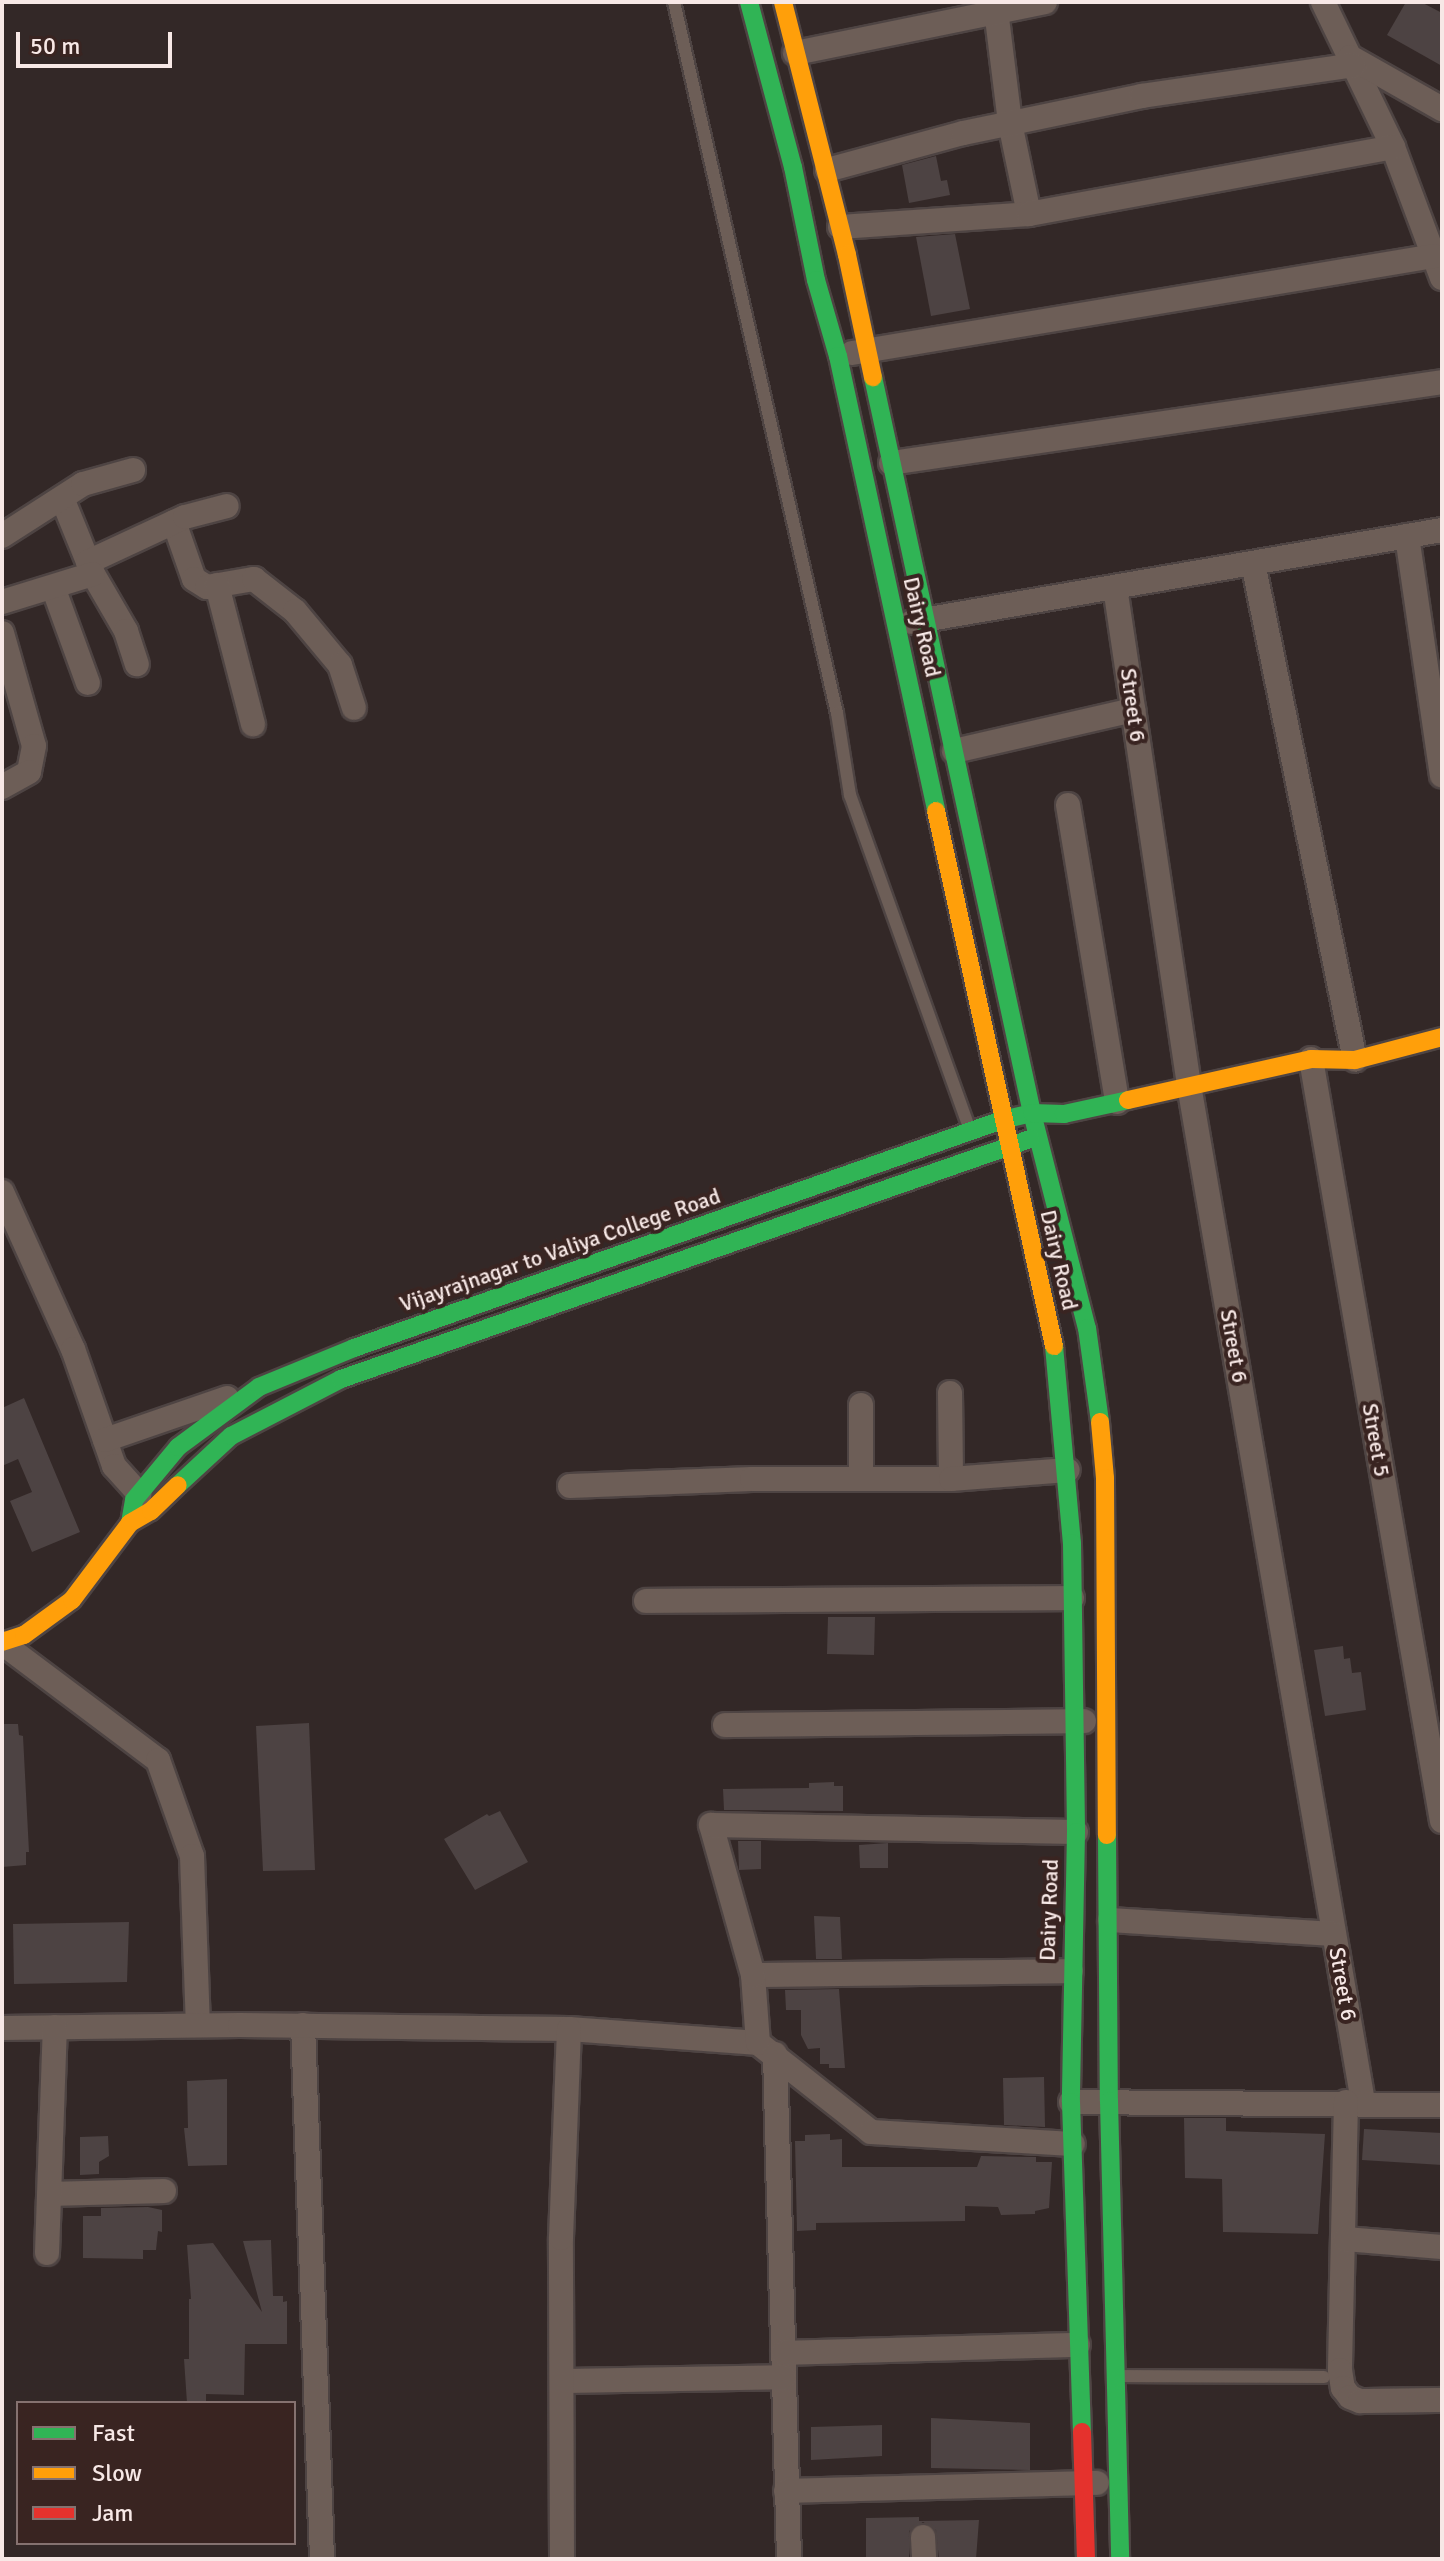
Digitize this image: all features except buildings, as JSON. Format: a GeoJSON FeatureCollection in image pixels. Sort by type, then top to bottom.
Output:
{"type":"FeatureCollection","features":[{"type":"Feature","properties":{"kind":"main road","name":"Dairy Road"},"geometry":{"type":"LineString","coordinates":[[749,2],[793,167],[816,280],[838,356],[860,469],[898,624],[1002,1120],[1053,1339],[1068,1470],[1072,1598],[1076,1832],[1071,1971],[1071,2102],[1081,2484],[1086,2559]]}},
{"type":"Feature","properties":{"kind":"main road","name":"Dairy Road"},"geometry":{"type":"LineString","coordinates":[[783,2],[840,227],[1032,1113],[1087,1328],[1098,1398],[1105,1478],[1109,2101],[1115,2481],[1120,2559]]}},
{"type":"Feature","properties":{"kind":"main road","name":"Vijayrajnagar to Valiya College Road"},"geometry":{"type":"LineString","coordinates":[[130,1523],[132,1506],[139,1494],[178,1447],[259,1387],[354,1348],[1002,1120],[1032,1113],[1064,1114],[1311,1059],[1355,1060],[1442,1037]]}},
{"type":"Feature","properties":{"kind":"main road","name":"Vijayrajnagar to Valiya College Road"},"geometry":{"type":"LineString","coordinates":[[2,1642],[24,1635],[72,1600],[130,1523],[151,1511],[231,1436],[341,1379],[1038,1137],[1064,1114]]}},
{"type":"Feature","properties":{"kind":"street"},"geometry":{"type":"LineString","coordinates":[[795,53],[1045,2]]}},
{"type":"Feature","properties":{"kind":"street"},"geometry":{"type":"LineString","coordinates":[[838,356],[1438,267],[1393,147],[1323,2]]}},
{"type":"Feature","properties":{"kind":"street"},"geometry":{"type":"LineString","coordinates":[[996,10],[1010,123],[1029,214]]}},
{"type":"Feature","properties":{"kind":"street"},"geometry":{"type":"LineString","coordinates":[[827,170],[1010,123],[1142,96],[1352,61],[1442,109]]}},
{"type":"Feature","properties":{"kind":"street"},"geometry":{"type":"LineString","coordinates":[[840,227],[1029,214],[1393,147]]}},
{"type":"Feature","properties":{"kind":"street"},"geometry":{"type":"LineString","coordinates":[[891,463],[1442,382]]}},
{"type":"Feature","properties":{"kind":"street"},"geometry":{"type":"LineString","coordinates":[[2,536],[83,484],[133,470]]}},
{"type":"Feature","properties":{"kind":"street"},"geometry":{"type":"LineString","coordinates":[[62,498],[90,568],[126,631],[137,664]]}},
{"type":"Feature","properties":{"kind":"street"},"geometry":{"type":"LineString","coordinates":[[2,602],[53,587],[174,522],[227,506]]}},
{"type":"Feature","properties":{"kind":"street"},"geometry":{"type":"LineString","coordinates":[[174,522],[194,579],[207,587],[254,579],[295,611],[340,665],[354,708]]}},
{"type":"Feature","properties":{"kind":"street"},"geometry":{"type":"LineString","coordinates":[[898,624],[1442,530]]}},
{"type":"Feature","properties":{"kind":"street"},"geometry":{"type":"LineString","coordinates":[[1407,536],[1442,775]]}},
{"type":"Feature","properties":{"kind":"street"},"geometry":{"type":"LineString","coordinates":[[1253,563],[1355,1060]]}},
{"type":"Feature","properties":{"kind":"street"},"geometry":{"type":"LineString","coordinates":[[217,585],[253,724]]}},
{"type":"Feature","properties":{"kind":"street"},"geometry":{"type":"LineString","coordinates":[[53,587],[88,683]]}},
{"type":"Feature","properties":{"kind":"street","name":"Street 6"},"geometry":{"type":"LineString","coordinates":[[1115,587],[1189,1085],[1334,1934],[1354,2102],[1345,2239],[1340,2370],[1343,2388],[1350,2397],[1360,2401],[1442,2400]]}},
{"type":"Feature","properties":{"kind":"street"},"geometry":{"type":"LineString","coordinates":[[2,633],[34,746],[29,772],[2,787]]}},
{"type":"Feature","properties":{"kind":"street"},"geometry":{"type":"LineString","coordinates":[[954,751],[1133,710]]}},
{"type":"Feature","properties":{"kind":"street"},"geometry":{"type":"LineString","coordinates":[[1068,805],[1117,1102]]}},
{"type":"Feature","properties":{"kind":"street","name":"Street 5"},"geometry":{"type":"LineString","coordinates":[[1311,1059],[1442,1821]]}},
{"type":"Feature","properties":{"kind":"street"},"geometry":{"type":"LineString","coordinates":[[2,1192],[73,1349],[114,1466],[139,1494]]}},
{"type":"Feature","properties":{"kind":"street"},"geometry":{"type":"LineString","coordinates":[[105,1440],[259,1387]]}},
{"type":"Feature","properties":{"kind":"street"},"geometry":{"type":"LineString","coordinates":[[950,1393],[951,1479]]}},
{"type":"Feature","properties":{"kind":"street"},"geometry":{"type":"LineString","coordinates":[[861,1405],[861,1479]]}},
{"type":"Feature","properties":{"kind":"street"},"geometry":{"type":"LineString","coordinates":[[570,1486],[951,1479],[1068,1470]]}},
{"type":"Feature","properties":{"kind":"street"},"geometry":{"type":"LineString","coordinates":[[646,1601],[1072,1598]]}},
{"type":"Feature","properties":{"kind":"street"},"geometry":{"type":"LineString","coordinates":[[2,1642],[158,1760],[192,1856],[198,2025]]}},
{"type":"Feature","properties":{"kind":"street"},"geometry":{"type":"LineString","coordinates":[[725,1725],[1072,1722],[1107,1719]]}},
{"type":"Feature","properties":{"kind":"street"},"geometry":{"type":"LineString","coordinates":[[789,2559],[784,2365],[766,2048],[753,1975],[711,1825],[1076,1832]]}},
{"type":"Feature","properties":{"kind":"street"},"geometry":{"type":"LineString","coordinates":[[1110,1920],[1334,1934]]}},
{"type":"Feature","properties":{"kind":"street"},"geometry":{"type":"LineString","coordinates":[[753,1975],[1071,1971]]}},
{"type":"Feature","properties":{"kind":"street"},"geometry":{"type":"LineString","coordinates":[[303,2025],[322,2559]]}},
{"type":"Feature","properties":{"kind":"street"},"geometry":{"type":"LineString","coordinates":[[2,2028],[303,2025],[569,2029],[766,2048],[871,2132],[1073,2144]]}},
{"type":"Feature","properties":{"kind":"street"},"geometry":{"type":"LineString","coordinates":[[47,2253],[55,2027]]}},
{"type":"Feature","properties":{"kind":"street"},"geometry":{"type":"LineString","coordinates":[[562,2559],[561,2238],[569,2029]]}},
{"type":"Feature","properties":{"kind":"street"},"geometry":{"type":"LineString","coordinates":[[1071,2102],[1442,2105]]}},
{"type":"Feature","properties":{"kind":"street"},"geometry":{"type":"LineString","coordinates":[[50,2194],[164,2191]]}},
{"type":"Feature","properties":{"kind":"street"},"geometry":{"type":"LineString","coordinates":[[1345,2239],[1442,2247]]}},
{"type":"Feature","properties":{"kind":"street"},"geometry":{"type":"LineString","coordinates":[[563,2381],[1078,2345]]}},
{"type":"Feature","properties":{"kind":"street"},"geometry":{"type":"LineString","coordinates":[[786,2491],[1115,2481]]}},
{"type":"Feature","properties":{"kind":"lane"},"geometry":{"type":"LineString","coordinates":[[674,2],[837,713],[850,795],[970,1131]]}},
{"type":"Feature","properties":{"kind":"lane"},"geometry":{"type":"LineString","coordinates":[[1114,2376],[1324,2377]]}},
{"type":"Feature","properties":{"kind":"traffic: fast"},"geometry":{"type":"LineString","coordinates":[[749,2],[793,167],[816,280],[838,356],[936,811]]}},
{"type":"Feature","properties":{"kind":"traffic: fast"},"geometry":{"type":"LineString","coordinates":[[873,377],[1032,1113],[1087,1328],[1100,1422]]}},
{"type":"Feature","properties":{"kind":"traffic: fast"},"geometry":{"type":"LineString","coordinates":[[130,1523],[134,1500],[178,1447],[259,1387],[354,1348],[1002,1120],[1032,1113],[1064,1114],[1128,1100]]}},
{"type":"Feature","properties":{"kind":"traffic: fast"},"geometry":{"type":"LineString","coordinates":[[178,1485],[231,1436],[341,1379],[1030,1139]]}},
{"type":"Feature","properties":{"kind":"traffic: fast"},"geometry":{"type":"LineString","coordinates":[[1054,1346],[1072,1543],[1076,1832],[1071,2102],[1082,2432]]}},
{"type":"Feature","properties":{"kind":"traffic: fast"},"geometry":{"type":"LineString","coordinates":[[1107,1835],[1109,2101],[1120,2559]]}},
{"type":"Feature","properties":{"kind":"traffic: slow"},"geometry":{"type":"LineString","coordinates":[[783,2],[847,255],[873,377]]}},
{"type":"Feature","properties":{"kind":"traffic: slow"},"geometry":{"type":"LineString","coordinates":[[936,811],[1054,1346]]}},
{"type":"Feature","properties":{"kind":"traffic: slow"},"geometry":{"type":"LineString","coordinates":[[1128,1100],[1311,1059],[1355,1060],[1442,1037]]}},
{"type":"Feature","properties":{"kind":"traffic: slow"},"geometry":{"type":"LineString","coordinates":[[1100,1422],[1105,1478],[1107,1835]]}},
{"type":"Feature","properties":{"kind":"traffic: slow"},"geometry":{"type":"LineString","coordinates":[[2,1642],[24,1635],[72,1600],[130,1523],[151,1511],[178,1485]]}},
{"type":"Feature","properties":{"kind":"traffic: jam"},"geometry":{"type":"LineString","coordinates":[[1082,2432],[1086,2559]]}}]}
